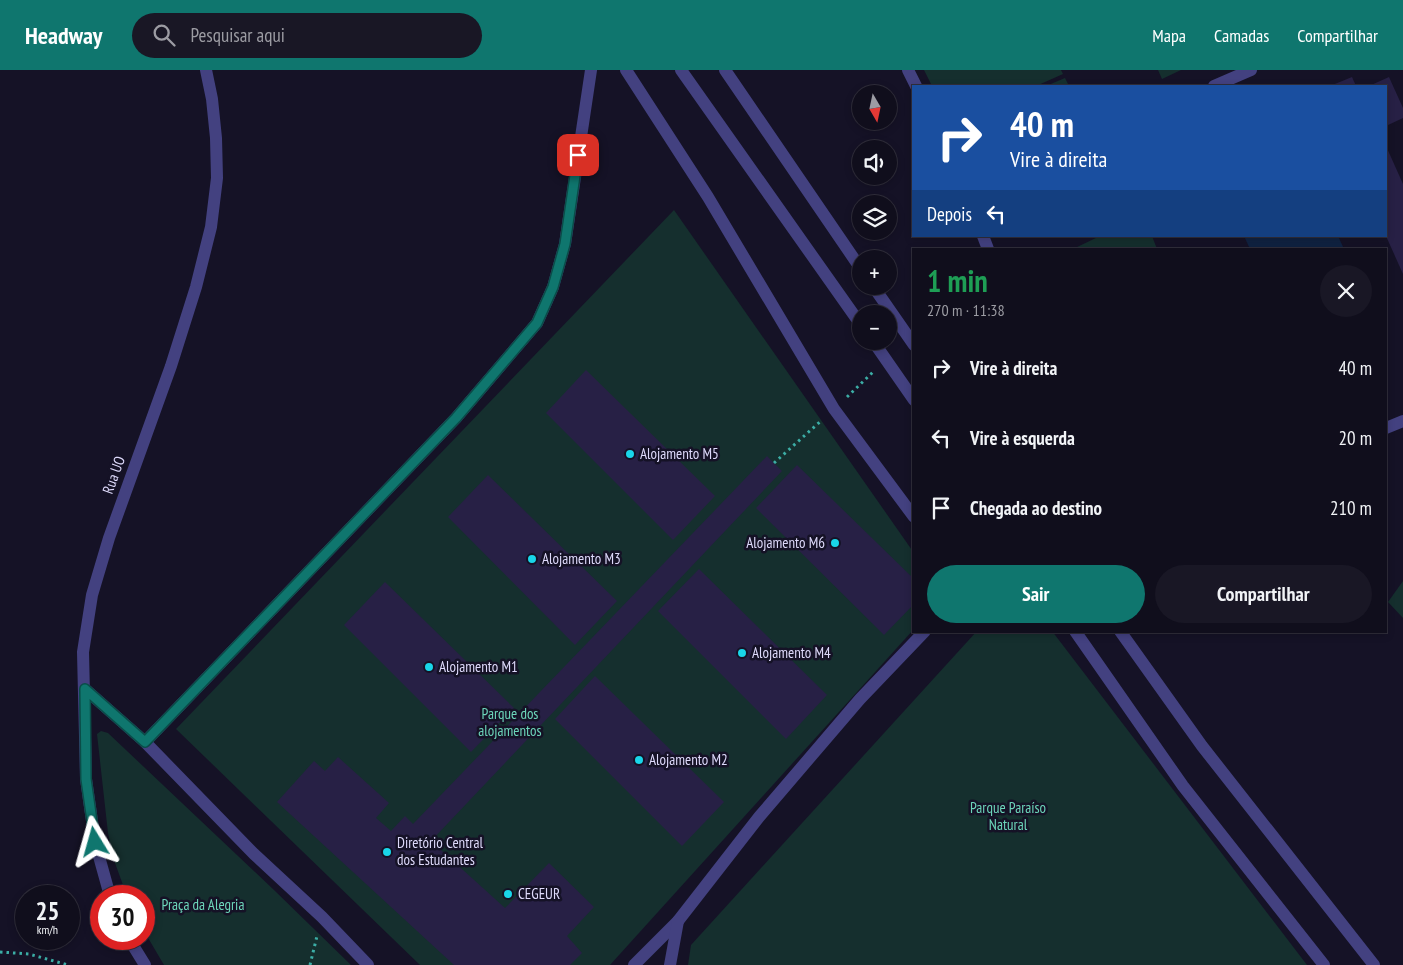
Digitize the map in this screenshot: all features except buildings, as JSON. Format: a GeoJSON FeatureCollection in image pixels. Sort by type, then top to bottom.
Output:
{"type":"FeatureCollection","features":[{"type":"Feature","properties":{"kind":"street","name":"Rua UO"},"geometry":{"type":"LineString","coordinates":[[107,885],[95,842],[86,779],[83,652],[92,595],[109,538],[171,366],[196,287],[211,226],[217,178],[216,138],[212,99],[206,70]]}},
{"type":"Feature","properties":{"kind":"street"},"geometry":{"type":"LineString","coordinates":[[145,742],[456,418],[537,323],[553,287],[565,244],[590,70]]}},
{"type":"Feature","properties":{"kind":"street"},"geometry":{"type":"LineString","coordinates":[[626,70],[708,197],[834,409],[912,514]]}},
{"type":"Feature","properties":{"kind":"street"},"geometry":{"type":"LineString","coordinates":[[681,70],[852,312]]}},
{"type":"Feature","properties":{"kind":"street"},"geometry":{"type":"LineString","coordinates":[[724,70],[852,256]]}},
{"type":"Feature","properties":{"kind":"street"},"geometry":{"type":"LineString","coordinates":[[908,70],[916,85]]}},
{"type":"Feature","properties":{"kind":"street"},"geometry":{"type":"LineString","coordinates":[[1216,85],[1251,70]]}},
{"type":"Feature","properties":{"kind":"street"},"geometry":{"type":"LineString","coordinates":[[879,295],[912,342]]}},
{"type":"Feature","properties":{"kind":"street"},"geometry":{"type":"LineString","coordinates":[[879,350],[912,397]]}},
{"type":"Feature","properties":{"kind":"street"},"geometry":{"type":"LineString","coordinates":[[1387,428],[1403,421]]}},
{"type":"Feature","properties":{"kind":"street"},"geometry":{"type":"LineString","coordinates":[[634,965],[678,921],[759,817],[860,699],[923,633]]}},
{"type":"Feature","properties":{"kind":"street"},"geometry":{"type":"LineString","coordinates":[[1076,633],[1182,786],[1324,965]]}},
{"type":"Feature","properties":{"kind":"street"},"geometry":{"type":"LineString","coordinates":[[1121,633],[1202,746],[1374,965]]}},
{"type":"Feature","properties":{"kind":"street"},"geometry":{"type":"LineString","coordinates":[[85,689],[145,742],[254,854],[322,917],[368,965]]}},
{"type":"Feature","properties":{"kind":"street"},"geometry":{"type":"LineString","coordinates":[[670,965],[678,921]]}},
{"type":"Feature","properties":{"kind":"street"},"geometry":{"type":"LineString","coordinates":[[135,950],[143,964]]}},
{"type":"Feature","properties":{"kind":"path"},"geometry":{"type":"LineString","coordinates":[[774,463],[872,374]]}},
{"type":"Feature","properties":{"kind":"path"},"geometry":{"type":"LineString","coordinates":[[310,965],[322,917]]}},
{"type":"Feature","properties":{"kind":"path"},"geometry":{"type":"LineString","coordinates":[[0,952],[29,954],[68,965]]}},
{"type":"Feature","properties":{"kind":"green space"},"geometry":{"type":"Polygon","coordinates":[[[924,70],[1061,70],[1063,74],[1038,85],[932,85],[924,70]]]}},
{"type":"Feature","properties":{"kind":"green space"},"geometry":{"type":"Polygon","coordinates":[[[1158,70],[1181,70],[1162,79],[1158,70]]]}},
{"type":"Feature","properties":{"kind":"green space"},"geometry":{"type":"Polygon","coordinates":[[[1065,78],[1068,85],[1048,85],[1065,78]]]}},
{"type":"Feature","properties":{"kind":"green space","name":"Parque dos alojamentos"},"geometry":{"type":"Polygon","coordinates":[[[674,210],[912,550],[912,631],[610,965],[420,965],[176,729],[674,210]]]}},
{"type":"Feature","properties":{"kind":"green space"},"geometry":{"type":"Polygon","coordinates":[[[1098,237],[1152,237],[1157,248],[1075,248],[1098,237]]]}},
{"type":"Feature","properties":{"kind":"green space"},"geometry":{"type":"Polygon","coordinates":[[[1403,581],[1403,618],[1388,602],[1403,581]]]}},
{"type":"Feature","properties":{"kind":"green space","name":"Parque Paraíso Natural"},"geometry":{"type":"Polygon","coordinates":[[[975,633],[1054,633],[1307,965],[688,965],[691,945],[975,633]]]}},
{"type":"Feature","properties":{"kind":"green space","name":"Praça da Alegria"},"geometry":{"type":"Polygon","coordinates":[[[101,731],[108,733],[351,965],[164,965],[155,950],[155,885],[123,885],[115,863],[108,833],[97,734],[101,731]]]}},
{"type":"Feature","properties":{"kind":"water"},"geometry":{"type":"Polygon","coordinates":[[[1244,237],[1338,237],[1344,248],[1250,248],[1244,237]]]}},
{"type":"Feature","properties":{"kind":"place","name":"Alojamento M5"},"geometry":{"type":"Point","coordinates":[630,454]}},
{"type":"Feature","properties":{"kind":"place","name":"Alojamento M6"},"geometry":{"type":"Point","coordinates":[835,543]}},
{"type":"Feature","properties":{"kind":"place","name":"Alojamento M3"},"geometry":{"type":"Point","coordinates":[532,559]}},
{"type":"Feature","properties":{"kind":"place","name":"Alojamento M4"},"geometry":{"type":"Point","coordinates":[742,653]}},
{"type":"Feature","properties":{"kind":"place","name":"Alojamento M1"},"geometry":{"type":"Point","coordinates":[429,667]}},
{"type":"Feature","properties":{"kind":"place","name":"Alojamento M2"},"geometry":{"type":"Point","coordinates":[639,760]}},
{"type":"Feature","properties":{"kind":"place","name":"Diretório Central dos Estudantes"},"geometry":{"type":"Point","coordinates":[387,852]}},
{"type":"Feature","properties":{"kind":"place","name":"CEGEUR"},"geometry":{"type":"Point","coordinates":[508,894]}},
{"type":"Feature","properties":{"kind":"route"},"geometry":{"type":"LineString","coordinates":[[95,842],[86,779],[84,741],[85,689],[145,742],[456,418],[537,323],[553,287],[565,244],[578,155]]}}]}
